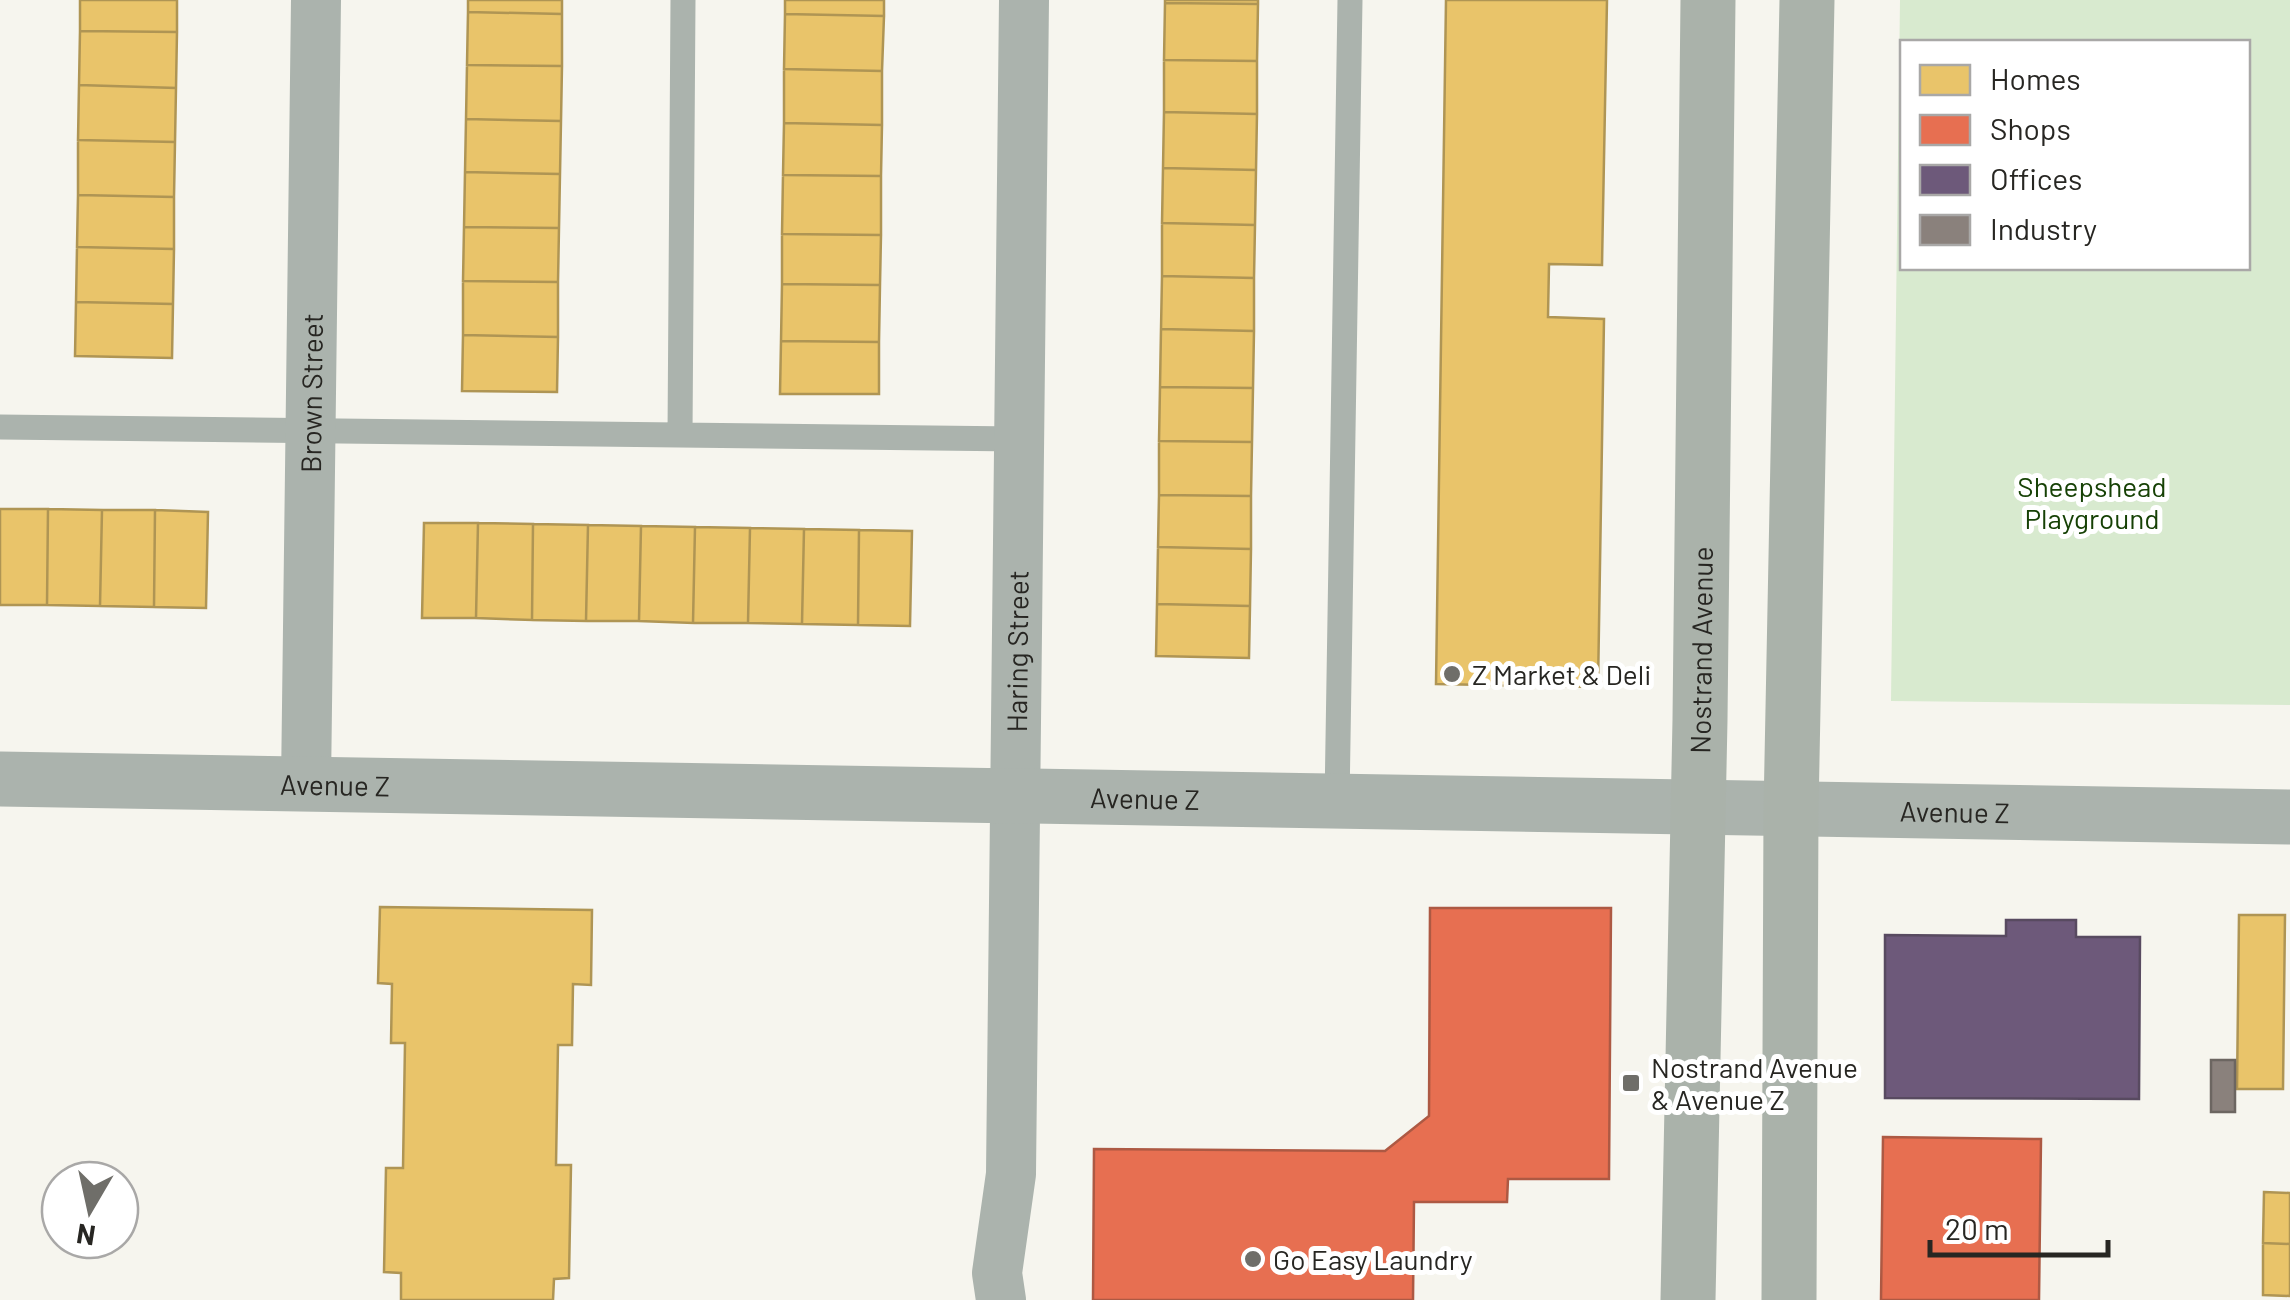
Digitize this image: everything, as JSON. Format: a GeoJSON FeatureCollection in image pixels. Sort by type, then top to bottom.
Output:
{"type":"FeatureCollection","features":[{"type":"Feature","properties":{"kind":"main road","name":"Nostrand Avenue"},"geometry":{"type":"LineString","coordinates":[[1688,1300],[1708,0]]}},
{"type":"Feature","properties":{"kind":"main road"},"geometry":{"type":"LineString","coordinates":[[1789,1300],[1791,810],[1807,0]]}},
{"type":"Feature","properties":{"kind":"street","name":"Brown Street"},"geometry":{"type":"LineString","coordinates":[[306,785],[316,0]]}},
{"type":"Feature","properties":{"kind":"street","name":"Haring Street"},"geometry":{"type":"LineString","coordinates":[[1001,1300],[997,1273],[1011,1174],[1024,0]]}},
{"type":"Feature","properties":{"kind":"street","name":"Avenue Z"},"geometry":{"type":"LineString","coordinates":[[0,779],[2290,817]]}},
{"type":"Feature","properties":{"kind":"lane"},"geometry":{"type":"LineString","coordinates":[[680,435],[682,0]]}},
{"type":"Feature","properties":{"kind":"lane"},"geometry":{"type":"LineString","coordinates":[[1337,802],[1350,0]]}},
{"type":"Feature","properties":{"kind":"lane"},"geometry":{"type":"LineString","coordinates":[[0,427],[1020,439]]}},
{"type":"Feature","properties":{"kind":"green space","name":"Sheepshead Playground"},"geometry":{"type":"Polygon","coordinates":[[[1900,0],[2290,0],[2290,705],[1891,701],[1900,0]]]}},
{"type":"Feature","properties":{"kind":"building: Homes"},"geometry":{"type":"Polygon","coordinates":[[[80,0],[177,0],[177,32],[80,31],[80,0]]]}},
{"type":"Feature","properties":{"kind":"building: Homes"},"geometry":{"type":"Polygon","coordinates":[[[468,0],[562,0],[562,14],[468,12],[468,0]]]}},
{"type":"Feature","properties":{"kind":"building: Homes"},"geometry":{"type":"Polygon","coordinates":[[[785,0],[884,0],[884,16],[785,14],[785,0]]]}},
{"type":"Feature","properties":{"kind":"building: Homes"},"geometry":{"type":"Polygon","coordinates":[[[1258,0],[1258,4],[1165,3],[1258,0]]]}},
{"type":"Feature","properties":{"kind":"building: Homes"},"geometry":{"type":"Polygon","coordinates":[[[1446,0],[1607,0],[1602,265],[1549,264],[1548,317],[1604,319],[1598,687],[1436,684],[1446,0]]]}},
{"type":"Feature","properties":{"kind":"building: Homes"},"geometry":{"type":"Polygon","coordinates":[[[1165,3],[1258,4],[1257,61],[1164,60],[1165,3]]]}},
{"type":"Feature","properties":{"kind":"building: Homes"},"geometry":{"type":"Polygon","coordinates":[[[468,12],[562,14],[562,66],[467,65],[468,12]]]}},
{"type":"Feature","properties":{"kind":"building: Homes"},"geometry":{"type":"Polygon","coordinates":[[[785,14],[884,16],[882,71],[784,69],[785,14]]]}},
{"type":"Feature","properties":{"kind":"building: Homes"},"geometry":{"type":"Polygon","coordinates":[[[80,31],[177,32],[176,88],[79,85],[80,31]]]}},
{"type":"Feature","properties":{"kind":"building: Homes"},"geometry":{"type":"Polygon","coordinates":[[[1164,60],[1257,61],[1257,114],[1164,112],[1164,60]]]}},
{"type":"Feature","properties":{"kind":"building: Homes"},"geometry":{"type":"Polygon","coordinates":[[[467,65],[562,66],[561,121],[466,119],[467,65]]]}},
{"type":"Feature","properties":{"kind":"building: Homes"},"geometry":{"type":"Polygon","coordinates":[[[784,69],[882,71],[882,125],[784,123],[784,69]]]}},
{"type":"Feature","properties":{"kind":"building: Homes"},"geometry":{"type":"Polygon","coordinates":[[[79,85],[176,88],[175,142],[78,140],[79,85]]]}},
{"type":"Feature","properties":{"kind":"building: Homes"},"geometry":{"type":"Polygon","coordinates":[[[1164,112],[1257,114],[1256,170],[1163,168],[1164,112]]]}},
{"type":"Feature","properties":{"kind":"building: Homes"},"geometry":{"type":"Polygon","coordinates":[[[466,119],[561,121],[560,174],[465,172],[466,119]]]}},
{"type":"Feature","properties":{"kind":"building: Homes"},"geometry":{"type":"Polygon","coordinates":[[[784,123],[882,125],[881,176],[783,175],[784,123]]]}},
{"type":"Feature","properties":{"kind":"building: Homes"},"geometry":{"type":"Polygon","coordinates":[[[78,140],[175,142],[174,197],[78,195],[78,140]]]}},
{"type":"Feature","properties":{"kind":"building: Homes"},"geometry":{"type":"Polygon","coordinates":[[[1163,168],[1256,170],[1255,225],[1162,223],[1163,168]]]}},
{"type":"Feature","properties":{"kind":"building: Homes"},"geometry":{"type":"Polygon","coordinates":[[[465,172],[560,174],[559,228],[464,227],[465,172]]]}},
{"type":"Feature","properties":{"kind":"building: Homes"},"geometry":{"type":"Polygon","coordinates":[[[783,175],[881,176],[881,235],[782,234],[783,175]]]}},
{"type":"Feature","properties":{"kind":"building: Homes"},"geometry":{"type":"Polygon","coordinates":[[[78,195],[174,197],[174,249],[77,247],[78,195]]]}},
{"type":"Feature","properties":{"kind":"building: Homes"},"geometry":{"type":"Polygon","coordinates":[[[1162,223],[1255,225],[1254,278],[1162,276],[1162,223]]]}},
{"type":"Feature","properties":{"kind":"building: Homes"},"geometry":{"type":"Polygon","coordinates":[[[464,227],[559,228],[558,282],[463,281],[464,227]]]}},
{"type":"Feature","properties":{"kind":"building: Homes"},"geometry":{"type":"Polygon","coordinates":[[[782,234],[881,235],[880,285],[782,284],[782,234]]]}},
{"type":"Feature","properties":{"kind":"building: Homes"},"geometry":{"type":"Polygon","coordinates":[[[77,247],[174,249],[173,304],[76,302],[77,247]]]}},
{"type":"Feature","properties":{"kind":"building: Homes"},"geometry":{"type":"Polygon","coordinates":[[[1162,276],[1254,278],[1254,331],[1161,329],[1162,276]]]}},
{"type":"Feature","properties":{"kind":"building: Homes"},"geometry":{"type":"Polygon","coordinates":[[[463,281],[558,282],[558,337],[463,335],[463,281]]]}},
{"type":"Feature","properties":{"kind":"building: Homes"},"geometry":{"type":"Polygon","coordinates":[[[782,284],[880,285],[879,342],[781,341],[782,284]]]}},
{"type":"Feature","properties":{"kind":"building: Homes"},"geometry":{"type":"Polygon","coordinates":[[[76,302],[173,304],[172,358],[75,356],[76,302]]]}},
{"type":"Feature","properties":{"kind":"building: Homes"},"geometry":{"type":"Polygon","coordinates":[[[1161,329],[1254,331],[1253,388],[1160,387],[1161,329]]]}},
{"type":"Feature","properties":{"kind":"building: Homes"},"geometry":{"type":"Polygon","coordinates":[[[463,335],[558,337],[557,392],[462,391],[463,335]]]}},
{"type":"Feature","properties":{"kind":"building: Homes"},"geometry":{"type":"Polygon","coordinates":[[[781,341],[879,342],[879,394],[780,394],[781,341]]]}},
{"type":"Feature","properties":{"kind":"building: Homes"},"geometry":{"type":"Polygon","coordinates":[[[1160,387],[1253,388],[1252,442],[1159,441],[1160,387]]]}},
{"type":"Feature","properties":{"kind":"building: Homes"},"geometry":{"type":"Polygon","coordinates":[[[1159,441],[1252,442],[1251,496],[1159,495],[1159,441]]]}},
{"type":"Feature","properties":{"kind":"building: Homes"},"geometry":{"type":"Polygon","coordinates":[[[1159,495],[1251,496],[1251,549],[1158,547],[1159,495]]]}},
{"type":"Feature","properties":{"kind":"building: Homes"},"geometry":{"type":"Polygon","coordinates":[[[0,509],[48,509],[47,605],[0,605],[0,509]]]}},
{"type":"Feature","properties":{"kind":"building: Homes"},"geometry":{"type":"Polygon","coordinates":[[[48,509],[102,510],[100,606],[47,605],[48,509]]]}},
{"type":"Feature","properties":{"kind":"building: Homes"},"geometry":{"type":"Polygon","coordinates":[[[102,510],[155,510],[154,607],[100,606],[102,510]]]}},
{"type":"Feature","properties":{"kind":"building: Homes"},"geometry":{"type":"Polygon","coordinates":[[[155,510],[208,512],[206,608],[154,607],[155,510]]]}},
{"type":"Feature","properties":{"kind":"building: Homes"},"geometry":{"type":"Polygon","coordinates":[[[424,523],[478,523],[476,618],[422,618],[424,523]]]}},
{"type":"Feature","properties":{"kind":"building: Homes"},"geometry":{"type":"Polygon","coordinates":[[[478,523],[533,524],[532,620],[476,618],[478,523]]]}},
{"type":"Feature","properties":{"kind":"building: Homes"},"geometry":{"type":"Polygon","coordinates":[[[533,524],[588,525],[586,621],[532,620],[533,524]]]}},
{"type":"Feature","properties":{"kind":"building: Homes"},"geometry":{"type":"Polygon","coordinates":[[[588,525],[641,526],[639,621],[586,621],[588,525]]]}},
{"type":"Feature","properties":{"kind":"building: Homes"},"geometry":{"type":"Polygon","coordinates":[[[641,526],[695,527],[693,623],[639,621],[641,526]]]}},
{"type":"Feature","properties":{"kind":"building: Homes"},"geometry":{"type":"Polygon","coordinates":[[[695,527],[750,528],[748,623],[693,623],[695,527]]]}},
{"type":"Feature","properties":{"kind":"building: Homes"},"geometry":{"type":"Polygon","coordinates":[[[750,528],[804,529],[802,624],[748,623],[750,528]]]}},
{"type":"Feature","properties":{"kind":"building: Homes"},"geometry":{"type":"Polygon","coordinates":[[[804,529],[859,530],[858,625],[802,624],[804,529]]]}},
{"type":"Feature","properties":{"kind":"building: Homes"},"geometry":{"type":"Polygon","coordinates":[[[859,530],[912,531],[910,626],[858,625],[859,530]]]}},
{"type":"Feature","properties":{"kind":"building: Homes"},"geometry":{"type":"Polygon","coordinates":[[[1158,547],[1251,549],[1250,606],[1157,604],[1158,547]]]}},
{"type":"Feature","properties":{"kind":"building: Homes"},"geometry":{"type":"Polygon","coordinates":[[[1157,604],[1250,606],[1249,658],[1156,656],[1157,604]]]}},
{"type":"Feature","properties":{"kind":"building: Homes"},"geometry":{"type":"Polygon","coordinates":[[[380,907],[592,910],[591,985],[573,984],[572,1045],[558,1045],[556,1165],[571,1165],[569,1278],[554,1279],[553,1300],[401,1300],[401,1273],[384,1272],[386,1168],[403,1168],[405,1043],[391,1043],[392,984],[378,983],[380,907]]]}},
{"type":"Feature","properties":{"kind":"building: Homes"},"geometry":{"type":"Polygon","coordinates":[[[2239,915],[2285,915],[2283,1089],[2237,1089],[2239,915]]]}},
{"type":"Feature","properties":{"kind":"building: Homes"},"geometry":{"type":"Polygon","coordinates":[[[2264,1192],[2290,1193],[2290,1244],[2263,1243],[2264,1192]]]}},
{"type":"Feature","properties":{"kind":"building: Homes"},"geometry":{"type":"Polygon","coordinates":[[[2263,1243],[2290,1244],[2290,1296],[2263,1295],[2263,1243]]]}},
{"type":"Feature","properties":{"kind":"building: Shops"},"geometry":{"type":"Polygon","coordinates":[[[1430,908],[1611,908],[1609,1179],[1508,1179],[1507,1202],[1414,1202],[1413,1300],[1093,1300],[1094,1149],[1385,1151],[1429,1116],[1430,908]]]}},
{"type":"Feature","properties":{"kind":"building: Shops"},"geometry":{"type":"Polygon","coordinates":[[[1883,1137],[2041,1139],[2039,1300],[1881,1300],[1883,1137]]]}},
{"type":"Feature","properties":{"kind":"building: Offices"},"geometry":{"type":"Polygon","coordinates":[[[2006,920],[2076,920],[2076,937],[2140,937],[2139,1099],[1885,1098],[1885,935],[2006,936],[2006,920]]]}},
{"type":"Feature","properties":{"kind":"building: Industry"},"geometry":{"type":"Polygon","coordinates":[[[2211,1060],[2235,1060],[2235,1112],[2211,1112],[2211,1060]]]}},
{"type":"Feature","properties":{"kind":"place","name":"Z Market & Deli"},"geometry":{"type":"Point","coordinates":[1452,674]}},
{"type":"Feature","properties":{"kind":"place","name":"Nostrand Avenue & Avenue Z"},"geometry":{"type":"Point","coordinates":[1631,1083]}},
{"type":"Feature","properties":{"kind":"place","name":"Go Easy Laundry"},"geometry":{"type":"Point","coordinates":[1253,1259]}}]}
